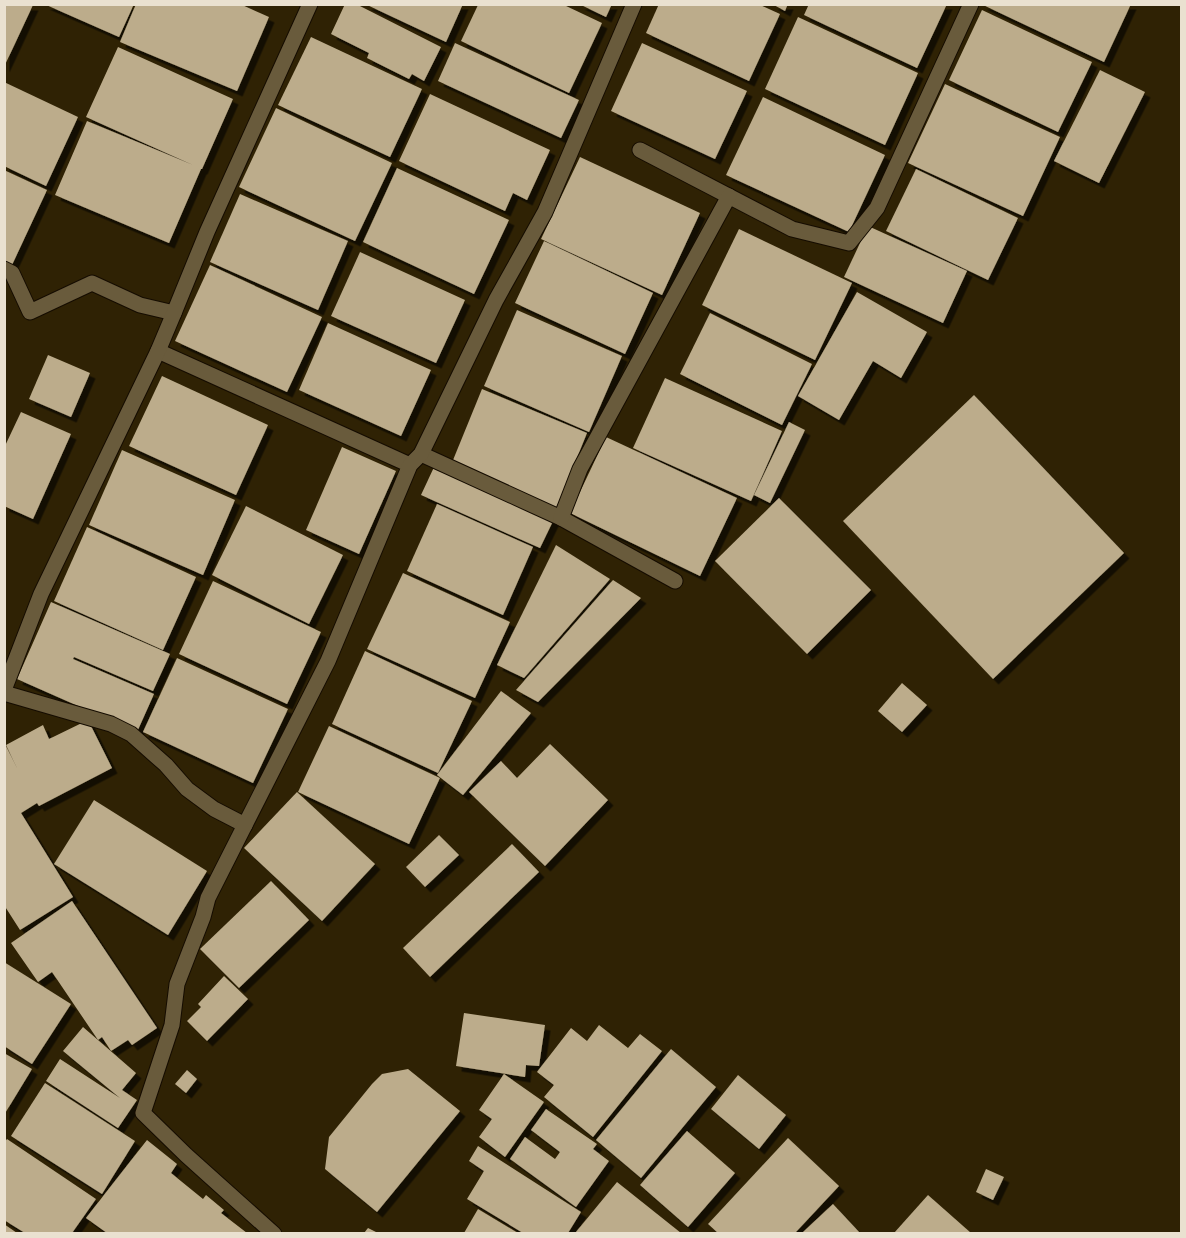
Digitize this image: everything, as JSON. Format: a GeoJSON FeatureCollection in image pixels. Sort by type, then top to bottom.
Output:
{"type":"FeatureCollection","features":[{"type":"Feature","properties":{"kind":"street"},"geometry":{"type":"LineString","coordinates":[[245,825],[214,809],[187,789],[166,765],[131,734],[111,724],[4,692],[41,594],[158,351],[207,232],[310,4]]}},
{"type":"Feature","properties":{"kind":"street"},"geometry":{"type":"LineString","coordinates":[[274,1233],[186,1155],[143,1113],[172,1026],[177,984],[208,898],[328,661],[410,465],[421,454],[496,300],[545,212],[634,4]]}},
{"type":"Feature","properties":{"kind":"street"},"geometry":{"type":"LineString","coordinates":[[640,150],[792,230],[849,243],[877,208],[971,4]]}},
{"type":"Feature","properties":{"kind":"street"},"geometry":{"type":"LineString","coordinates":[[561,518],[580,469],[729,196]]}},
{"type":"Feature","properties":{"kind":"street"},"geometry":{"type":"LineString","coordinates":[[4,269],[12,273],[30,312],[92,283],[140,305],[174,313]]}},
{"type":"Feature","properties":{"kind":"street"},"geometry":{"type":"LineString","coordinates":[[158,351],[410,465]]}},
{"type":"Feature","properties":{"kind":"street"},"geometry":{"type":"LineString","coordinates":[[421,454],[561,518],[675,581]]}},
{"type":"Feature","properties":{"kind":"building"},"geometry":{"type":"Polygon","coordinates":[[[4,4],[33,5],[4,67],[4,4]]]}},
{"type":"Feature","properties":{"kind":"building"},"geometry":{"type":"Polygon","coordinates":[[[44,4],[134,4],[119,37],[44,4]]]}},
{"type":"Feature","properties":{"kind":"building"},"geometry":{"type":"Polygon","coordinates":[[[136,4],[240,4],[269,17],[237,91],[120,42],[136,4]]]}},
{"type":"Feature","properties":{"kind":"building"},"geometry":{"type":"Polygon","coordinates":[[[345,4],[356,4],[441,47],[424,81],[412,74],[409,79],[367,58],[369,53],[331,34],[345,4]]]}},
{"type":"Feature","properties":{"kind":"building"},"geometry":{"type":"Polygon","coordinates":[[[365,4],[463,4],[446,42],[365,4]]]}},
{"type":"Feature","properties":{"kind":"building"},"geometry":{"type":"Polygon","coordinates":[[[579,4],[612,4],[606,17],[579,4]]]}},
{"type":"Feature","properties":{"kind":"building"},"geometry":{"type":"Polygon","coordinates":[[[659,4],[758,4],[780,14],[749,81],[646,33],[659,4]]]}},
{"type":"Feature","properties":{"kind":"building"},"geometry":{"type":"Polygon","coordinates":[[[772,4],[788,4],[785,11],[772,4]]]}},
{"type":"Feature","properties":{"kind":"building"},"geometry":{"type":"Polygon","coordinates":[[[809,4],[947,4],[917,68],[804,15],[809,4]]]}},
{"type":"Feature","properties":{"kind":"building"},"geometry":{"type":"Polygon","coordinates":[[[981,4],[1131,4],[1104,62],[981,4]]]}},
{"type":"Feature","properties":{"kind":"building"},"geometry":{"type":"Polygon","coordinates":[[[478,5],[564,5],[602,23],[569,93],[461,41],[478,5]]]}},
{"type":"Feature","properties":{"kind":"building"},"geometry":{"type":"Polygon","coordinates":[[[982,10],[1092,62],[1058,132],[949,80],[982,10]]]}},
{"type":"Feature","properties":{"kind":"building"},"geometry":{"type":"Polygon","coordinates":[[[798,17],[918,73],[885,145],[765,89],[798,17]]]}},
{"type":"Feature","properties":{"kind":"building"},"geometry":{"type":"Polygon","coordinates":[[[311,37],[422,89],[390,157],[278,105],[311,37]]]}},
{"type":"Feature","properties":{"kind":"building"},"geometry":{"type":"Polygon","coordinates":[[[455,43],[579,100],[561,138],[438,81],[455,43]]]}},
{"type":"Feature","properties":{"kind":"building"},"geometry":{"type":"Polygon","coordinates":[[[642,43],[747,91],[715,159],[611,111],[642,43]]]}},
{"type":"Feature","properties":{"kind":"building"},"geometry":{"type":"Polygon","coordinates":[[[118,47],[233,99],[169,243],[55,195],[87,121],[193,165],[86,117],[118,47]]]}},
{"type":"Feature","properties":{"kind":"building"},"geometry":{"type":"Polygon","coordinates":[[[1100,70],[1145,92],[1099,183],[1054,161],[1100,70]]]}},
{"type":"Feature","properties":{"kind":"building"},"geometry":{"type":"Polygon","coordinates":[[[4,82],[78,117],[46,186],[4,166],[4,82]]]}},
{"type":"Feature","properties":{"kind":"building"},"geometry":{"type":"Polygon","coordinates":[[[945,84],[1060,137],[1023,216],[908,163],[945,84]]]}},
{"type":"Feature","properties":{"kind":"building"},"geometry":{"type":"Polygon","coordinates":[[[430,94],[550,150],[527,200],[513,193],[505,211],[399,161],[430,94]]]}},
{"type":"Feature","properties":{"kind":"building"},"geometry":{"type":"Polygon","coordinates":[[[763,97],[885,155],[849,232],[726,175],[763,97]]]}},
{"type":"Feature","properties":{"kind":"building"},"geometry":{"type":"Polygon","coordinates":[[[276,108],[392,163],[355,241],[239,187],[276,108]]]}},
{"type":"Feature","properties":{"kind":"building"},"geometry":{"type":"Polygon","coordinates":[[[580,157],[700,213],[662,295],[541,239],[580,157]]]}},
{"type":"Feature","properties":{"kind":"building"},"geometry":{"type":"Polygon","coordinates":[[[397,168],[509,220],[474,294],[363,242],[397,168]]]}},
{"type":"Feature","properties":{"kind":"building"},"geometry":{"type":"Polygon","coordinates":[[[916,169],[1018,218],[988,280],[886,231],[916,169]]]}},
{"type":"Feature","properties":{"kind":"building"},"geometry":{"type":"Polygon","coordinates":[[[4,170],[47,190],[12,265],[4,262],[4,170]]]}},
{"type":"Feature","properties":{"kind":"building"},"geometry":{"type":"Polygon","coordinates":[[[240,194],[348,241],[318,310],[210,262],[240,194]]]}},
{"type":"Feature","properties":{"kind":"building"},"geometry":{"type":"Polygon","coordinates":[[[868,226],[967,271],[943,323],[844,277],[868,226]]]}},
{"type":"Feature","properties":{"kind":"building"},"geometry":{"type":"Polygon","coordinates":[[[739,229],[852,283],[815,360],[702,305],[739,229]]]}},
{"type":"Feature","properties":{"kind":"building"},"geometry":{"type":"Polygon","coordinates":[[[544,241],[653,293],[625,354],[515,303],[544,241]]]}},
{"type":"Feature","properties":{"kind":"building"},"geometry":{"type":"Polygon","coordinates":[[[360,252],[465,300],[436,363],[331,316],[360,252]]]}},
{"type":"Feature","properties":{"kind":"building"},"geometry":{"type":"Polygon","coordinates":[[[210,265],[322,317],[287,392],[175,341],[210,265]]]}},
{"type":"Feature","properties":{"kind":"building"},"geometry":{"type":"Polygon","coordinates":[[[857,292],[927,332],[901,378],[873,361],[839,420],[798,396],[857,292]]]}},
{"type":"Feature","properties":{"kind":"building"},"geometry":{"type":"Polygon","coordinates":[[[517,310],[622,356],[589,432],[484,386],[517,310]]]}},
{"type":"Feature","properties":{"kind":"building"},"geometry":{"type":"Polygon","coordinates":[[[710,313],[812,364],[782,425],[680,374],[710,313]]]}},
{"type":"Feature","properties":{"kind":"building"},"geometry":{"type":"Polygon","coordinates":[[[328,323],[431,370],[401,436],[299,390],[328,323]]]}},
{"type":"Feature","properties":{"kind":"building"},"geometry":{"type":"Polygon","coordinates":[[[48,355],[90,373],[71,417],[29,399],[48,355]]]}},
{"type":"Feature","properties":{"kind":"building"},"geometry":{"type":"Polygon","coordinates":[[[162,376],[268,425],[236,495],[129,446],[162,376]]]}},
{"type":"Feature","properties":{"kind":"building"},"geometry":{"type":"Polygon","coordinates":[[[665,378],[782,431],[751,501],[633,448],[665,378]]]}},
{"type":"Feature","properties":{"kind":"building"},"geometry":{"type":"Polygon","coordinates":[[[482,389],[587,433],[556,509],[451,465],[482,389]]]}},
{"type":"Feature","properties":{"kind":"building"},"geometry":{"type":"Polygon","coordinates":[[[974,395],[1124,553],[993,679],[843,521],[974,395]]]}},
{"type":"Feature","properties":{"kind":"building"},"geometry":{"type":"Polygon","coordinates":[[[21,412],[71,434],[33,519],[4,506],[4,448],[21,412]]]}},
{"type":"Feature","properties":{"kind":"building"},"geometry":{"type":"Polygon","coordinates":[[[789,422],[805,430],[770,503],[754,495],[789,422]]]}},
{"type":"Feature","properties":{"kind":"building"},"geometry":{"type":"Polygon","coordinates":[[[606,437],[737,498],[700,576],[570,513],[606,437]]]}},
{"type":"Feature","properties":{"kind":"building"},"geometry":{"type":"Polygon","coordinates":[[[342,447],[396,471],[359,554],[306,530],[342,447]]]}},
{"type":"Feature","properties":{"kind":"building"},"geometry":{"type":"Polygon","coordinates":[[[122,450],[235,500],[203,575],[89,525],[122,450]]]}},
{"type":"Feature","properties":{"kind":"building"},"geometry":{"type":"Polygon","coordinates":[[[435,465],[554,519],[540,548],[421,495],[435,465]]]}},
{"type":"Feature","properties":{"kind":"building"},"geometry":{"type":"Polygon","coordinates":[[[779,498],[871,590],[807,654],[715,561],[779,498]]]}},
{"type":"Feature","properties":{"kind":"building"},"geometry":{"type":"Polygon","coordinates":[[[437,504],[533,547],[503,615],[407,571],[437,504]]]}},
{"type":"Feature","properties":{"kind":"building"},"geometry":{"type":"Polygon","coordinates":[[[246,506],[343,555],[309,624],[212,575],[246,506]]]}},
{"type":"Feature","properties":{"kind":"building"},"geometry":{"type":"Polygon","coordinates":[[[87,527],[196,577],[163,650],[54,601],[87,527]]]}},
{"type":"Feature","properties":{"kind":"building"},"geometry":{"type":"Polygon","coordinates":[[[556,545],[610,579],[524,678],[497,665],[556,545]]]}},
{"type":"Feature","properties":{"kind":"building"},"geometry":{"type":"Polygon","coordinates":[[[403,573],[510,622],[475,698],[367,649],[403,573]]]}},
{"type":"Feature","properties":{"kind":"building"},"geometry":{"type":"Polygon","coordinates":[[[613,580],[641,598],[538,702],[516,690],[613,580]]]}},
{"type":"Feature","properties":{"kind":"building"},"geometry":{"type":"Polygon","coordinates":[[[213,581],[321,632],[287,704],[179,654],[213,581]]]}},
{"type":"Feature","properties":{"kind":"building"},"geometry":{"type":"Polygon","coordinates":[[[51,602],[170,654],[153,691],[74,657],[73,659],[154,694],[137,732],[17,679],[51,602]]]}},
{"type":"Feature","properties":{"kind":"building"},"geometry":{"type":"Polygon","coordinates":[[[365,651],[472,701],[438,773],[332,724],[365,651]]]}},
{"type":"Feature","properties":{"kind":"building"},"geometry":{"type":"Polygon","coordinates":[[[177,658],[288,709],[253,783],[143,732],[177,658]]]}},
{"type":"Feature","properties":{"kind":"building"},"geometry":{"type":"Polygon","coordinates":[[[902,683],[927,705],[902,732],[878,711],[902,683]]]}},
{"type":"Feature","properties":{"kind":"building"},"geometry":{"type":"Polygon","coordinates":[[[501,691],[531,713],[463,795],[437,775],[501,691]]]}},
{"type":"Feature","properties":{"kind":"building"},"geometry":{"type":"Polygon","coordinates":[[[88,720],[112,768],[39,806],[37,803],[21,813],[73,897],[20,930],[4,905],[5,744],[17,768],[6,745],[43,725],[49,739],[88,720]]]}},
{"type":"Feature","properties":{"kind":"building"},"geometry":{"type":"Polygon","coordinates":[[[329,726],[440,778],[409,844],[298,792],[329,726]]]}},
{"type":"Feature","properties":{"kind":"building"},"geometry":{"type":"Polygon","coordinates":[[[550,744],[608,800],[545,866],[469,792],[501,761],[517,778],[550,744]]]}},
{"type":"Feature","properties":{"kind":"building"},"geometry":{"type":"Polygon","coordinates":[[[297,792],[375,864],[322,921],[244,848],[297,792]]]}},
{"type":"Feature","properties":{"kind":"building"},"geometry":{"type":"Polygon","coordinates":[[[94,800],[207,871],[168,935],[54,864],[94,800]]]}},
{"type":"Feature","properties":{"kind":"building"},"geometry":{"type":"Polygon","coordinates":[[[439,835],[459,855],[425,887],[406,867],[439,835]]]}},
{"type":"Feature","properties":{"kind":"building"},"geometry":{"type":"Polygon","coordinates":[[[512,844],[539,872],[430,977],[403,948],[512,844]]]}},
{"type":"Feature","properties":{"kind":"building"},"geometry":{"type":"Polygon","coordinates":[[[271,881],[309,920],[239,988],[200,949],[271,881]]]}},
{"type":"Feature","properties":{"kind":"building"},"geometry":{"type":"Polygon","coordinates":[[[72,901],[157,1028],[132,1045],[128,1040],[111,1051],[102,1037],[98,1040],[52,972],[38,982],[11,943],[72,901]]]}},
{"type":"Feature","properties":{"kind":"building"},"geometry":{"type":"Polygon","coordinates":[[[4,962],[71,1004],[32,1064],[4,1046],[4,962]]]}},
{"type":"Feature","properties":{"kind":"building"},"geometry":{"type":"Polygon","coordinates":[[[224,976],[248,999],[207,1041],[187,1021],[201,1007],[198,1004],[224,976]]]}},
{"type":"Feature","properties":{"kind":"building"},"geometry":{"type":"Polygon","coordinates":[[[464,1013],[545,1025],[539,1066],[526,1065],[525,1077],[456,1066],[464,1013]]]}},
{"type":"Feature","properties":{"kind":"building"},"geometry":{"type":"Polygon","coordinates":[[[599,1025],[628,1048],[640,1034],[662,1051],[593,1137],[544,1097],[554,1085],[537,1072],[571,1028],[587,1041],[599,1025]]]}},
{"type":"Feature","properties":{"kind":"building"},"geometry":{"type":"Polygon","coordinates":[[[83,1027],[136,1073],[122,1090],[137,1100],[118,1128],[46,1081],[60,1059],[120,1098],[63,1051],[83,1027]]]}},
{"type":"Feature","properties":{"kind":"building"},"geometry":{"type":"Polygon","coordinates":[[[671,1049],[716,1087],[641,1178],[596,1140],[671,1049]]]}},
{"type":"Feature","properties":{"kind":"building"},"geometry":{"type":"Polygon","coordinates":[[[4,1053],[32,1069],[4,1115],[4,1053]]]}},
{"type":"Feature","properties":{"kind":"building"},"geometry":{"type":"Polygon","coordinates":[[[408,1069],[460,1111],[377,1212],[325,1169],[329,1137],[382,1074],[408,1069]]]}},
{"type":"Feature","properties":{"kind":"building"},"geometry":{"type":"Polygon","coordinates":[[[187,1070],[197,1079],[186,1093],[175,1084],[187,1070]]]}},
{"type":"Feature","properties":{"kind":"building"},"geometry":{"type":"Polygon","coordinates":[[[504,1074],[544,1102],[505,1157],[479,1137],[492,1119],[479,1110],[504,1074]]]}},
{"type":"Feature","properties":{"kind":"building"},"geometry":{"type":"Polygon","coordinates":[[[738,1075],[786,1115],[759,1149],[711,1109],[738,1075]]]}},
{"type":"Feature","properties":{"kind":"building"},"geometry":{"type":"Polygon","coordinates":[[[45,1083],[135,1141],[102,1194],[11,1136],[45,1083]]]}},
{"type":"Feature","properties":{"kind":"building"},"geometry":{"type":"Polygon","coordinates":[[[546,1109],[597,1144],[593,1149],[609,1161],[576,1207],[510,1159],[525,1137],[555,1159],[560,1152],[531,1130],[546,1109]]]}},
{"type":"Feature","properties":{"kind":"building"},"geometry":{"type":"Polygon","coordinates":[[[687,1131],[735,1173],[688,1227],[640,1185],[687,1131]]]}},
{"type":"Feature","properties":{"kind":"building"},"geometry":{"type":"Polygon","coordinates":[[[788,1138],[839,1186],[795,1233],[718,1233],[708,1224],[788,1138]]]}},
{"type":"Feature","properties":{"kind":"building"},"geometry":{"type":"Polygon","coordinates":[[[7,1139],[96,1199],[72,1233],[25,1233],[4,1220],[4,1143],[7,1139]]]}},
{"type":"Feature","properties":{"kind":"building"},"geometry":{"type":"Polygon","coordinates":[[[147,1140],[177,1164],[171,1173],[203,1199],[206,1195],[224,1210],[221,1213],[247,1233],[107,1233],[86,1218],[147,1140]]]}},
{"type":"Feature","properties":{"kind":"building"},"geometry":{"type":"Polygon","coordinates":[[[478,1146],[581,1212],[568,1233],[523,1233],[467,1199],[484,1171],[469,1161],[478,1146]]]}},
{"type":"Feature","properties":{"kind":"building"},"geometry":{"type":"Polygon","coordinates":[[[986,1169],[1004,1177],[993,1200],[976,1192],[986,1169]]]}},
{"type":"Feature","properties":{"kind":"building"},"geometry":{"type":"Polygon","coordinates":[[[617,1182],[681,1233],[576,1232],[617,1182]]]}},
{"type":"Feature","properties":{"kind":"building"},"geometry":{"type":"Polygon","coordinates":[[[928,1195],[971,1233],[894,1233],[928,1195]]]}},
{"type":"Feature","properties":{"kind":"building"},"geometry":{"type":"Polygon","coordinates":[[[833,1204],[860,1233],[802,1233],[833,1204]]]}},
{"type":"Feature","properties":{"kind":"building"},"geometry":{"type":"Polygon","coordinates":[[[478,1209],[518,1233],[464,1233],[478,1209]]]}},
{"type":"Feature","properties":{"kind":"building"},"geometry":{"type":"Polygon","coordinates":[[[4,1224],[17,1233],[4,1233],[4,1224]]]}},
{"type":"Feature","properties":{"kind":"building"},"geometry":{"type":"Polygon","coordinates":[[[368,1228],[378,1233],[364,1233],[368,1228]]]}}]}
